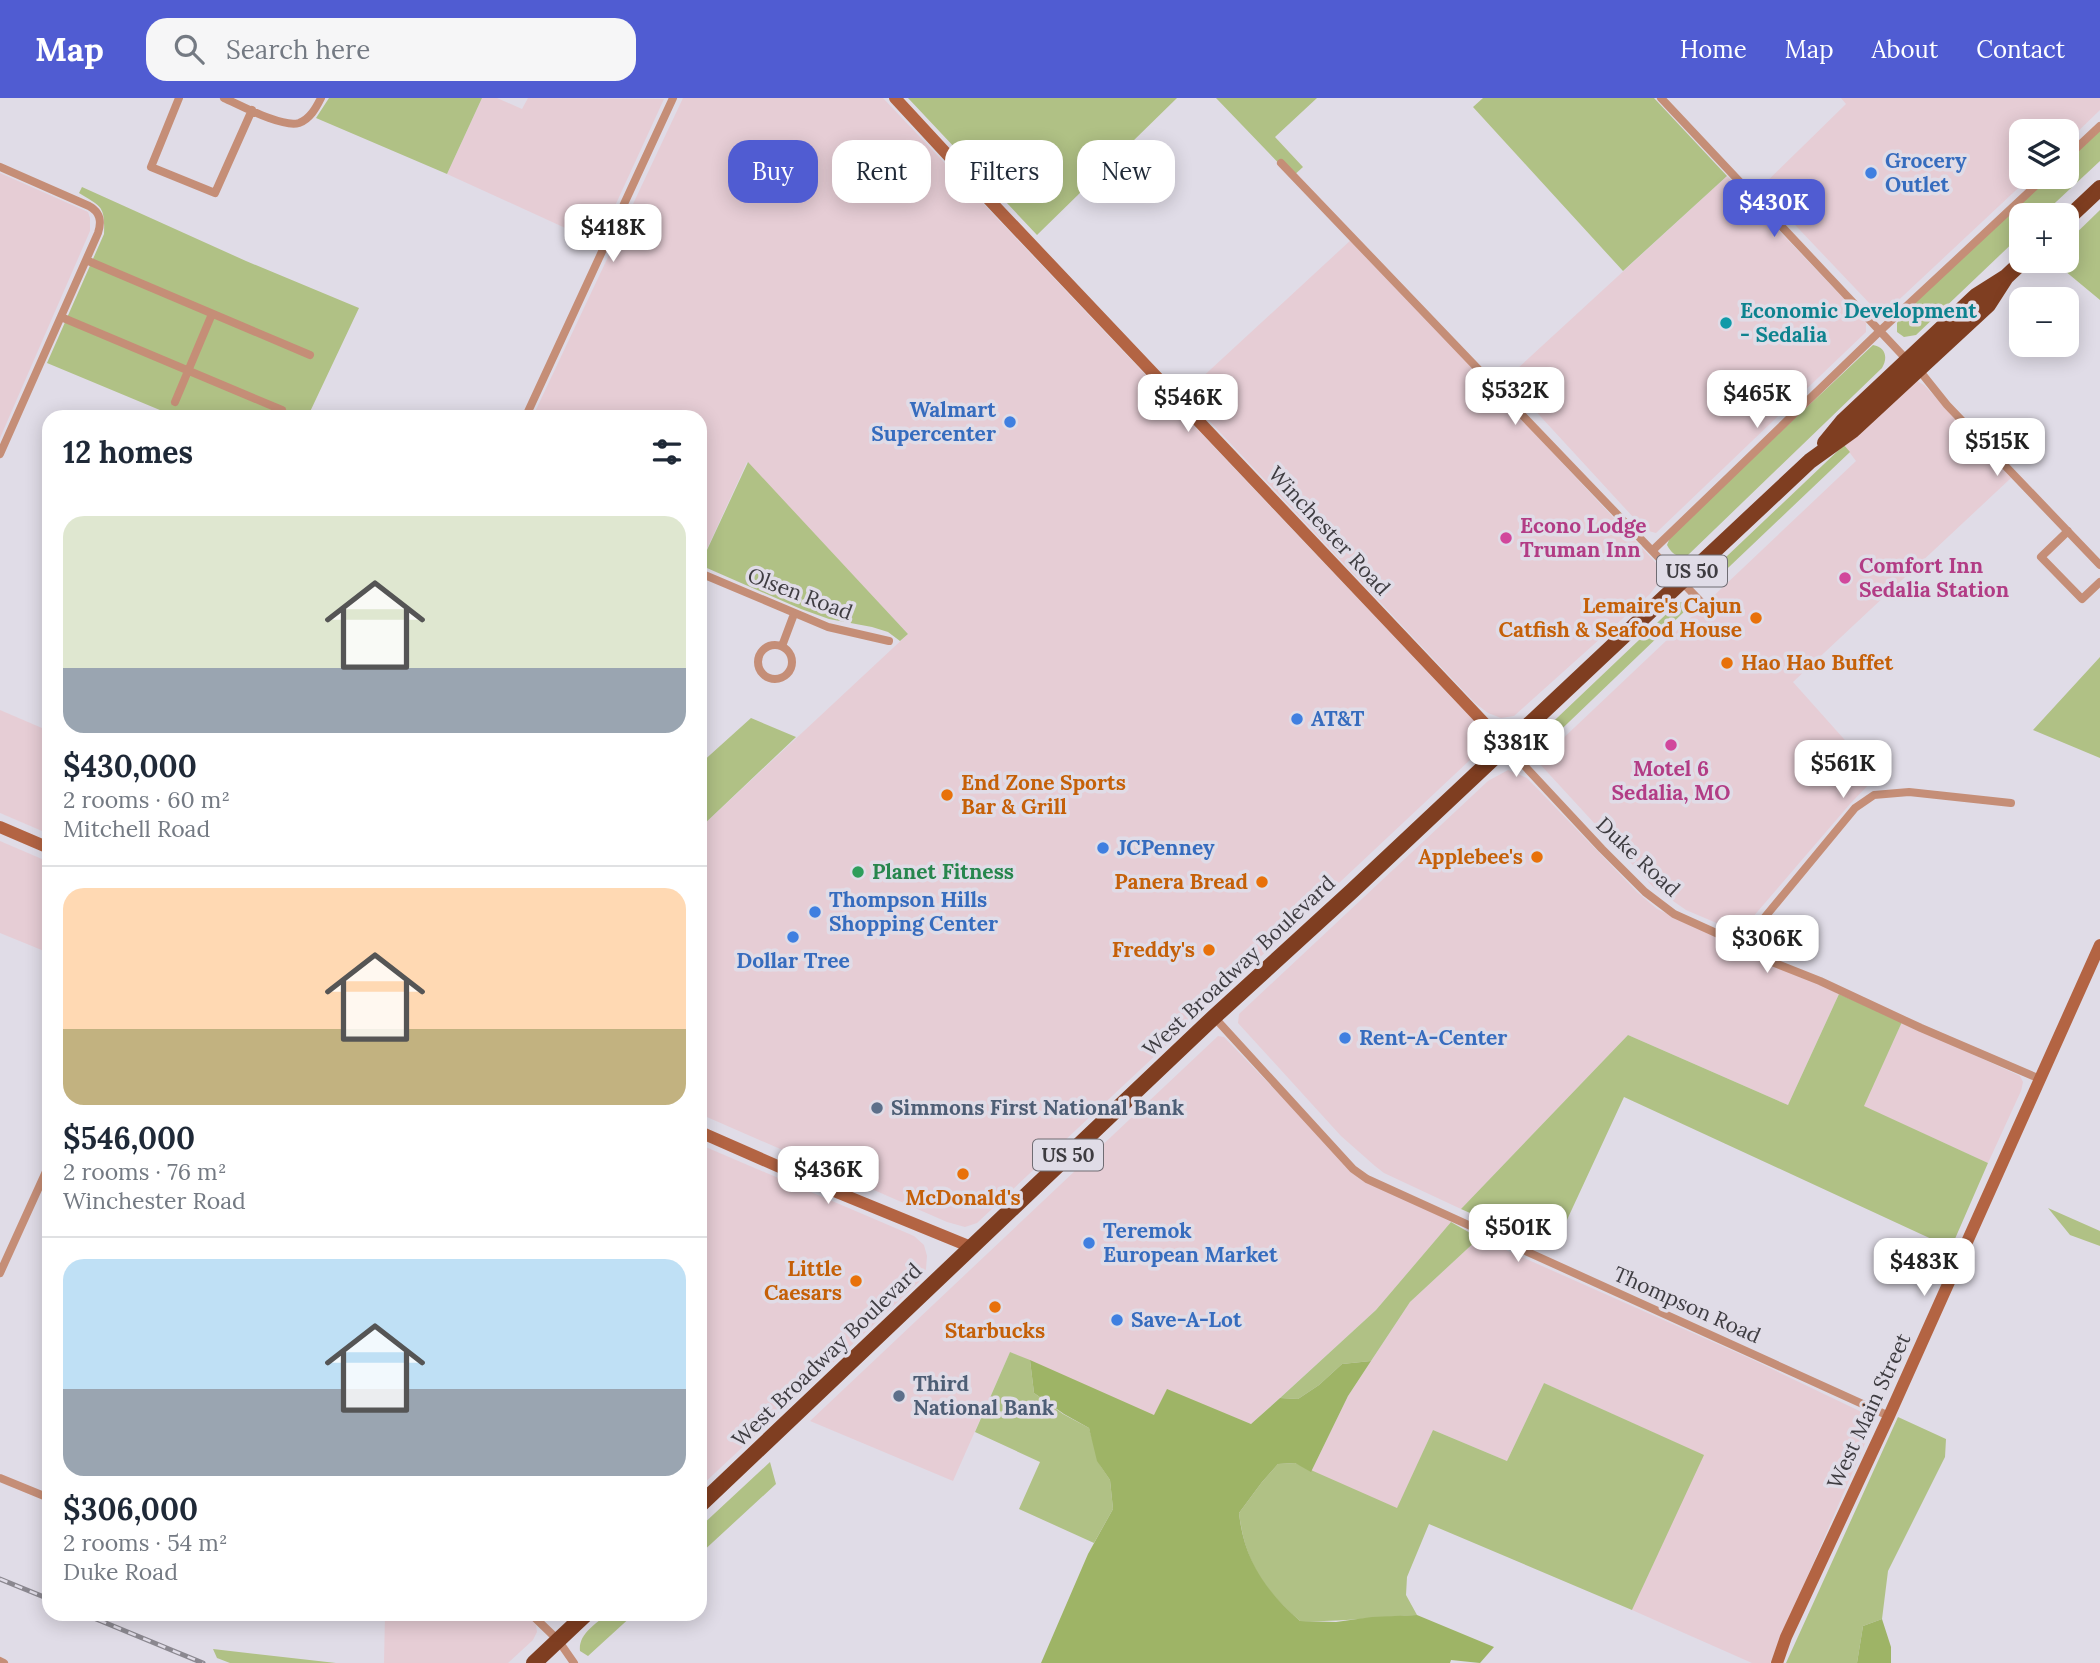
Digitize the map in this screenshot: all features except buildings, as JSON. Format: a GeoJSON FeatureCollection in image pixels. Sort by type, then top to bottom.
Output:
{"type":"FeatureCollection","features":[{"type":"Feature","properties":{"kind":"highway"},"geometry":{"type":"LineString","coordinates":[[2079,208],[2100,188]]}},
{"type":"Feature","properties":{"kind":"highway","name":"West Broadway Boulevard"},"geometry":{"type":"LineString","coordinates":[[707,1498],[1214,1017],[1810,461],[1843,421],[1913,365],[1976,296],[2010,273]]}},
{"type":"Feature","properties":{"kind":"highway"},"geometry":{"type":"LineString","coordinates":[[534,1663],[578,1621]]}},
{"type":"Feature","properties":{"kind":"main road","name":"Winchester Road"},"geometry":{"type":"LineString","coordinates":[[895,98],[1506,746]]}},
{"type":"Feature","properties":{"kind":"main road"},"geometry":{"type":"LineString","coordinates":[[0,827],[42,845]]}},
{"type":"Feature","properties":{"kind":"main road","name":"West Main Street"},"geometry":{"type":"LineString","coordinates":[[1777,1663],[1786,1637],[1889,1416],[2100,945]]}},
{"type":"Feature","properties":{"kind":"main road"},"geometry":{"type":"LineString","coordinates":[[707,1135],[971,1247]]}},
{"type":"Feature","properties":{"kind":"street"},"geometry":{"type":"LineString","coordinates":[[179,98],[151,167],[215,193],[251,110]]}},
{"type":"Feature","properties":{"kind":"street"},"geometry":{"type":"LineString","coordinates":[[224,98],[282,122],[299,123],[313,113],[321,98]]}},
{"type":"Feature","properties":{"kind":"street"},"geometry":{"type":"LineString","coordinates":[[529,410],[673,98]]}},
{"type":"Feature","properties":{"kind":"street"},"geometry":{"type":"LineString","coordinates":[[1661,98],[2100,565]]}},
{"type":"Feature","properties":{"kind":"street"},"geometry":{"type":"LineString","coordinates":[[2079,146],[2100,126]]}},
{"type":"Feature","properties":{"kind":"street"},"geometry":{"type":"LineString","coordinates":[[1281,163],[1704,605]]}},
{"type":"Feature","properties":{"kind":"street"},"geometry":{"type":"LineString","coordinates":[[0,167],[89,206],[96,211],[100,220],[98,233],[0,454]]}},
{"type":"Feature","properties":{"kind":"street"},"geometry":{"type":"LineString","coordinates":[[1653,550],[1881,330],[2032,189]]}},
{"type":"Feature","properties":{"kind":"street"},"geometry":{"type":"LineString","coordinates":[[86,260],[310,355]]}},
{"type":"Feature","properties":{"kind":"street"},"geometry":{"type":"LineString","coordinates":[[175,402],[212,314]]}},
{"type":"Feature","properties":{"kind":"street"},"geometry":{"type":"LineString","coordinates":[[61,317],[282,410]]}},
{"type":"Feature","properties":{"kind":"street"},"geometry":{"type":"LineString","coordinates":[[2068,531],[2041,557],[2081,599],[2100,582]]}},
{"type":"Feature","properties":{"kind":"street","name":"Olsen Road"},"geometry":{"type":"LineString","coordinates":[[707,576],[842,632],[889,641]]}},
{"type":"Feature","properties":{"kind":"street"},"geometry":{"type":"LineString","coordinates":[[782,646],[794,614]]}},
{"type":"Feature","properties":{"kind":"street"},"geometry":{"type":"LineString","coordinates":[[771,645],[782,646],[792,658],[791,669],[783,677],[767,677],[760,668],[759,657],[771,645]]}},
{"type":"Feature","properties":{"kind":"street","name":"Duke Road"},"geometry":{"type":"LineString","coordinates":[[1506,746],[1602,849],[1654,900],[1674,914],[1762,958],[2040,1079]]}},
{"type":"Feature","properties":{"kind":"street"},"geometry":{"type":"LineString","coordinates":[[1741,946],[1855,808],[1874,795],[1909,792],[2011,803]]}},
{"type":"Feature","properties":{"kind":"street","name":"Thompson Road"},"geometry":{"type":"LineString","coordinates":[[1214,1017],[1353,1170],[1367,1179],[1889,1416]]}},
{"type":"Feature","properties":{"kind":"street"},"geometry":{"type":"LineString","coordinates":[[0,1273],[42,1180]]}},
{"type":"Feature","properties":{"kind":"street"},"geometry":{"type":"LineString","coordinates":[[0,1478],[42,1495]]}},
{"type":"Feature","properties":{"kind":"street"},"geometry":{"type":"LineString","coordinates":[[538,1621],[558,1640],[574,1663]]}},
{"type":"Feature","properties":{"kind":"shaded area"},"geometry":{"type":"Polygon","coordinates":[[[482,98],[497,98],[522,109],[528,98],[664,99],[598,243],[447,174],[482,98]]]}},
{"type":"Feature","properties":{"kind":"shaded area"},"geometry":{"type":"Polygon","coordinates":[[[683,98],[883,98],[923,140],[832,140],[832,203],[931,203],[931,149],[945,163],[945,203],[983,203],[1477,724],[1478,747],[1470,760],[977,1223],[965,1227],[947,1222],[707,1117],[707,821],[908,634],[747,462],[707,549],[707,410],[536,410],[683,98]]]}},
{"type":"Feature","properties":{"kind":"shaded area"},"geometry":{"type":"Polygon","coordinates":[[[1841,98],[2100,98],[2100,110],[2079,130],[2079,119],[2009,119],[2009,189],[2017,189],[1888,310],[1880,312],[1760,188],[1846,104],[1841,98]]]}},
{"type":"Feature","properties":{"kind":"shaded area"},"geometry":{"type":"Polygon","coordinates":[[[0,173],[88,212],[90,231],[0,438],[0,173]]]}},
{"type":"Feature","properties":{"kind":"shaded area"},"geometry":{"type":"Polygon","coordinates":[[[1727,176],[1866,322],[1866,332],[1656,533],[1645,530],[1506,379],[1727,176]]]}},
{"type":"Feature","properties":{"kind":"shaded area"},"geometry":{"type":"Polygon","coordinates":[[[1352,239],[1657,564],[1660,573],[1657,585],[1650,594],[1514,716],[1501,718],[1488,713],[1475,703],[1184,394],[1352,239]]]}},
{"type":"Feature","properties":{"kind":"shaded area"},"geometry":{"type":"Polygon","coordinates":[[[1917,381],[1924,385],[2011,478],[1793,682],[1877,776],[1746,925],[1733,930],[1686,910],[1653,887],[1538,762],[1856,461],[1844,445],[1917,381]]]}},
{"type":"Feature","properties":{"kind":"shaded area"},"geometry":{"type":"Polygon","coordinates":[[[0,710],[42,728],[42,831],[0,813],[0,710]]]}},
{"type":"Feature","properties":{"kind":"shaded area"},"geometry":{"type":"Polygon","coordinates":[[[1508,770],[1527,778],[1637,892],[1657,909],[1839,994],[1788,1105],[1628,1035],[1461,1209],[1384,1173],[1375,1166],[1341,1136],[1238,1023],[1239,1014],[1488,781],[1508,770]]]}},
{"type":"Feature","properties":{"kind":"shaded area"},"geometry":{"type":"Polygon","coordinates":[[[0,841],[42,859],[42,950],[0,933],[0,841]]]}},
{"type":"Feature","properties":{"kind":"shaded area"},"geometry":{"type":"Polygon","coordinates":[[[1902,1022],[2020,1076],[2023,1082],[2021,1091],[1988,1163],[1863,1106],[1902,1022]]]}},
{"type":"Feature","properties":{"kind":"shaded area"},"geometry":{"type":"Polygon","coordinates":[[[1218,1036],[1224,1037],[1341,1158],[1371,1180],[1451,1222],[1376,1310],[1251,1424],[1167,1390],[1155,1416],[1010,1352],[953,1481],[810,1421],[1218,1036]]]}},
{"type":"Feature","properties":{"kind":"shaded area"},"geometry":{"type":"Polygon","coordinates":[[[707,1148],[914,1236],[924,1245],[927,1256],[926,1269],[919,1282],[707,1480],[707,1148]]]}},
{"type":"Feature","properties":{"kind":"shaded area"},"geometry":{"type":"Polygon","coordinates":[[[1479,1238],[1749,1358],[1870,1416],[1873,1425],[1770,1663],[1752,1663],[1632,1610],[1703,1455],[1544,1383],[1507,1461],[1433,1430],[1397,1509],[1311,1472],[1348,1396],[1410,1302],[1479,1238]]]}},
{"type":"Feature","properties":{"kind":"shaded area"},"geometry":{"type":"Polygon","coordinates":[[[385,1621],[532,1621],[536,1625],[537,1632],[533,1640],[508,1663],[384,1663],[385,1621]]]}},
{"type":"Feature","properties":{"kind":"green space"},"geometry":{"type":"Polygon","coordinates":[[[329,98],[482,98],[447,174],[316,118],[329,98]]]}},
{"type":"Feature","properties":{"kind":"green space"},"geometry":{"type":"Polygon","coordinates":[[[908,98],[1177,98],[1134,140],[1077,140],[1077,196],[1037,235],[1007,203],[1063,203],[1063,140],[948,140],[908,98]]]}},
{"type":"Feature","properties":{"kind":"green space"},"geometry":{"type":"Polygon","coordinates":[[[1216,98],[1317,98],[1275,137],[1303,167],[1292,177],[1216,98]]]}},
{"type":"Feature","properties":{"kind":"green space"},"geometry":{"type":"Polygon","coordinates":[[[1483,98],[1654,98],[1727,176],[1623,271],[1473,107],[1483,98]]]}},
{"type":"Feature","properties":{"kind":"green space"},"geometry":{"type":"Polygon","coordinates":[[[2100,128],[2100,161],[2079,181],[2079,148],[2100,128]]]}},
{"type":"Feature","properties":{"kind":"green space"},"geometry":{"type":"Polygon","coordinates":[[[82,187],[246,261],[359,308],[311,410],[160,410],[47,363],[104,234],[101,208],[79,193],[82,187]]]}},
{"type":"Feature","properties":{"kind":"green space"},"geometry":{"type":"Polygon","coordinates":[[[2036,189],[2070,189],[2055,203],[2021,203],[2036,189]]]}},
{"type":"Feature","properties":{"kind":"green space"},"geometry":{"type":"Polygon","coordinates":[[[2100,210],[2100,300],[2067,273],[2079,273],[2079,230],[2100,210]]]}},
{"type":"Feature","properties":{"kind":"green space"},"geometry":{"type":"Polygon","coordinates":[[[2009,215],[2009,246],[1916,335],[1904,337],[1897,332],[1897,323],[1903,314],[2009,215]]]}},
{"type":"Feature","properties":{"kind":"green space"},"geometry":{"type":"Polygon","coordinates":[[[1873,345],[1881,348],[1885,354],[1882,368],[1687,556],[1673,553],[1667,545],[1671,535],[1873,345]]]}},
{"type":"Feature","properties":{"kind":"green space"},"geometry":{"type":"Polygon","coordinates":[[[1844,445],[1850,452],[1709,586],[1703,587],[1702,581],[1706,576],[1844,445]]]}},
{"type":"Feature","properties":{"kind":"green space"},"geometry":{"type":"Polygon","coordinates":[[[748,462],[908,634],[900,641],[888,632],[829,619],[801,609],[707,568],[707,550],[748,462]]]}},
{"type":"Feature","properties":{"kind":"green space"},"geometry":{"type":"Polygon","coordinates":[[[1679,602],[1687,605],[1686,610],[1546,744],[1542,750],[1543,757],[1538,762],[1533,744],[1537,737],[1679,602]]]}},
{"type":"Feature","properties":{"kind":"green space"},"geometry":{"type":"Polygon","coordinates":[[[2100,657],[2100,758],[2033,730],[2100,657]]]}},
{"type":"Feature","properties":{"kind":"green space"},"geometry":{"type":"Polygon","coordinates":[[[751,718],[796,737],[707,821],[707,758],[751,718]]]}},
{"type":"Feature","properties":{"kind":"green space"},"geometry":{"type":"Polygon","coordinates":[[[1839,994],[1902,1022],[1864,1106],[1988,1163],[1951,1248],[1624,1097],[1553,1250],[1461,1209],[1628,1035],[1788,1105],[1839,994]]]}},
{"type":"Feature","properties":{"kind":"green space"},"geometry":{"type":"Polygon","coordinates":[[[2048,1208],[2100,1231],[2100,1246],[2070,1235],[2048,1208]]]}},
{"type":"Feature","properties":{"kind":"green space"},"geometry":{"type":"Polygon","coordinates":[[[1451,1222],[1479,1238],[1410,1302],[1371,1361],[1342,1364],[1319,1385],[1298,1399],[1280,1398],[1376,1310],[1451,1222]]]}},
{"type":"Feature","properties":{"kind":"green space"},"geometry":{"type":"Polygon","coordinates":[[[1010,1352],[1030,1360],[1034,1393],[1063,1414],[1089,1428],[1100,1465],[1110,1480],[1113,1509],[1094,1543],[1019,1509],[1040,1462],[975,1432],[1010,1352]]]}},
{"type":"Feature","properties":{"kind":"green space"},"geometry":{"type":"Polygon","coordinates":[[[1030,1360],[1154,1415],[1167,1389],[1251,1424],[1280,1398],[1298,1399],[1319,1385],[1342,1364],[1371,1361],[1348,1396],[1311,1472],[1295,1463],[1278,1464],[1239,1513],[1251,1560],[1276,1598],[1300,1621],[1336,1622],[1417,1615],[1494,1647],[1480,1663],[1451,1660],[1450,1663],[1041,1663],[1088,1554],[1113,1509],[1110,1480],[1097,1461],[1089,1428],[1034,1393],[1030,1360]]]}},
{"type":"Feature","properties":{"kind":"green space"},"geometry":{"type":"Polygon","coordinates":[[[1544,1383],[1704,1455],[1632,1610],[1429,1524],[1407,1577],[1406,1595],[1417,1615],[1300,1621],[1266,1586],[1251,1560],[1239,1513],[1278,1464],[1295,1463],[1397,1508],[1433,1430],[1507,1461],[1544,1383]]]}},
{"type":"Feature","properties":{"kind":"green space"},"geometry":{"type":"Polygon","coordinates":[[[1898,1417],[1946,1439],[1945,1457],[1888,1571],[1882,1619],[1863,1626],[1857,1663],[1786,1663],[1898,1417]]]}},
{"type":"Feature","properties":{"kind":"green space"},"geometry":{"type":"Polygon","coordinates":[[[770,1462],[776,1484],[707,1548],[707,1520],[770,1462]]]}},
{"type":"Feature","properties":{"kind":"green space"},"geometry":{"type":"Polygon","coordinates":[[[1882,1619],[1891,1647],[1891,1663],[1857,1663],[1863,1626],[1882,1619]]]}},
{"type":"Feature","properties":{"kind":"green space"},"geometry":{"type":"Polygon","coordinates":[[[599,1621],[626,1621],[588,1656],[580,1651],[580,1645],[589,1630],[599,1621]]]}},
{"type":"Feature","properties":{"kind":"green space"},"geometry":{"type":"Polygon","coordinates":[[[213,1649],[336,1663],[230,1663],[217,1658],[213,1649]]]}},
{"type":"Feature","properties":{"kind":"railway"},"geometry":{"type":"LineString","coordinates":[[0,1579],[42,1596]]}},
{"type":"Feature","properties":{"kind":"railway"},"geometry":{"type":"LineString","coordinates":[[101,1621],[203,1663]]}},
{"type":"Feature","properties":{"kind":"place","name":"Grocery Outlet"},"geometry":{"type":"Point","coordinates":[1871,173]}},
{"type":"Feature","properties":{"kind":"place","name":"Economic Development - Sedalia"},"geometry":{"type":"Point","coordinates":[1726,323]}},
{"type":"Feature","properties":{"kind":"place","name":"Walmart Supercenter"},"geometry":{"type":"Point","coordinates":[1010,422]}},
{"type":"Feature","properties":{"kind":"place","name":"Econo Lodge Truman Inn"},"geometry":{"type":"Point","coordinates":[1506,538]}},
{"type":"Feature","properties":{"kind":"place","name":"Comfort Inn Sedalia Station"},"geometry":{"type":"Point","coordinates":[1845,578]}},
{"type":"Feature","properties":{"kind":"place","name":"Lemaire's Cajun Catfish & Seafood House"},"geometry":{"type":"Point","coordinates":[1756,618]}},
{"type":"Feature","properties":{"kind":"place","name":"Hao Hao Buffet"},"geometry":{"type":"Point","coordinates":[1727,663]}},
{"type":"Feature","properties":{"kind":"place","name":"AT&T"},"geometry":{"type":"Point","coordinates":[1297,719]}},
{"type":"Feature","properties":{"kind":"place","name":"Motel 6 Sedalia, MO"},"geometry":{"type":"Point","coordinates":[1671,745]}},
{"type":"Feature","properties":{"kind":"place","name":"End Zone Sports Bar & Grill"},"geometry":{"type":"Point","coordinates":[947,795]}},
{"type":"Feature","properties":{"kind":"place","name":"JCPenney"},"geometry":{"type":"Point","coordinates":[1103,848]}},
{"type":"Feature","properties":{"kind":"place","name":"Applebee's"},"geometry":{"type":"Point","coordinates":[1537,857]}},
{"type":"Feature","properties":{"kind":"place","name":"Planet Fitness"},"geometry":{"type":"Point","coordinates":[858,872]}},
{"type":"Feature","properties":{"kind":"place","name":"Panera Bread"},"geometry":{"type":"Point","coordinates":[1262,882]}},
{"type":"Feature","properties":{"kind":"place","name":"Thompson Hills Shopping Center"},"geometry":{"type":"Point","coordinates":[815,912]}},
{"type":"Feature","properties":{"kind":"place","name":"Dollar Tree"},"geometry":{"type":"Point","coordinates":[793,937]}},
{"type":"Feature","properties":{"kind":"place","name":"Freddy's"},"geometry":{"type":"Point","coordinates":[1209,950]}},
{"type":"Feature","properties":{"kind":"place","name":"Rent-A-Center"},"geometry":{"type":"Point","coordinates":[1345,1038]}},
{"type":"Feature","properties":{"kind":"place","name":"Simmons First National Bank"},"geometry":{"type":"Point","coordinates":[877,1108]}},
{"type":"Feature","properties":{"kind":"place","name":"McDonald's"},"geometry":{"type":"Point","coordinates":[963,1174]}},
{"type":"Feature","properties":{"kind":"place","name":"Teremok European Market"},"geometry":{"type":"Point","coordinates":[1089,1243]}},
{"type":"Feature","properties":{"kind":"place","name":"Little Caesars"},"geometry":{"type":"Point","coordinates":[856,1281]}},
{"type":"Feature","properties":{"kind":"place","name":"Starbucks"},"geometry":{"type":"Point","coordinates":[995,1307]}},
{"type":"Feature","properties":{"kind":"place","name":"Save-A-Lot"},"geometry":{"type":"Point","coordinates":[1117,1320]}},
{"type":"Feature","properties":{"kind":"place","name":"Third National Bank"},"geometry":{"type":"Point","coordinates":[899,1396]}}]}
